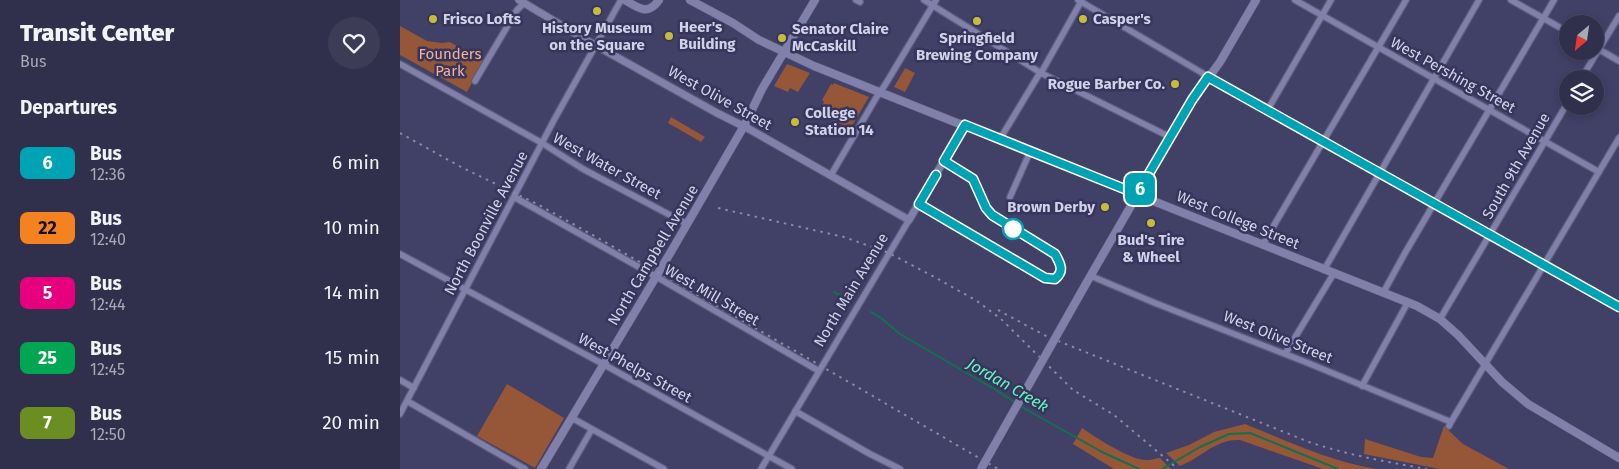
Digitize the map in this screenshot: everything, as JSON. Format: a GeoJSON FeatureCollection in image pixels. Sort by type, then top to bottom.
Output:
{"type":"FeatureCollection","features":[{"type":"Feature","properties":{"kind":"main road"},"geometry":{"type":"LineString","coordinates":[[625,0],[643,9],[652,7],[659,0]]}},
{"type":"Feature","properties":{"kind":"main road","name":"West College Street"},"geometry":{"type":"LineString","coordinates":[[690,0],[785,53],[1408,302],[1440,319],[1510,390],[1528,404],[1619,458]]}},
{"type":"Feature","properties":{"kind":"main road","name":"North Campbell Avenue"},"geometry":{"type":"LineString","coordinates":[[541,469],[687,224],[744,126],[762,89],[815,0]]}},
{"type":"Feature","properties":{"kind":"main road"},"geometry":{"type":"LineString","coordinates":[[981,469],[1192,100],[1220,62],[1256,0]]}},
{"type":"Feature","properties":{"kind":"street","name":"North Boonville Avenue"},"geometry":{"type":"LineString","coordinates":[[400,414],[542,143],[621,0]]}},
{"type":"Feature","properties":{"kind":"street"},"geometry":{"type":"LineString","coordinates":[[924,0],[935,3],[1041,72],[1170,138]]}},
{"type":"Feature","properties":{"kind":"street","name":"West Pershing Street"},"geometry":{"type":"LineString","coordinates":[[1295,0],[1599,172]]}},
{"type":"Feature","properties":{"kind":"street"},"geometry":{"type":"LineString","coordinates":[[1267,111],[1331,0]]}},
{"type":"Feature","properties":{"kind":"street"},"geometry":{"type":"LineString","coordinates":[[1263,244],[1406,0]]}},
{"type":"Feature","properties":{"kind":"street"},"geometry":{"type":"LineString","coordinates":[[1324,270],[1479,0]]}},
{"type":"Feature","properties":{"kind":"street"},"geometry":{"type":"LineString","coordinates":[[1511,0],[1559,27]]}},
{"type":"Feature","properties":{"kind":"street"},"geometry":{"type":"LineString","coordinates":[[1383,293],[1488,109],[1554,0]]}},
{"type":"Feature","properties":{"kind":"street"},"geometry":{"type":"LineString","coordinates":[[1000,139],[1041,72],[1080,1],[1267,111],[1619,307]]}},
{"type":"Feature","properties":{"kind":"street","name":"West Olive Street"},"geometry":{"type":"LineString","coordinates":[[521,2],[909,220]]}},
{"type":"Feature","properties":{"kind":"street"},"geometry":{"type":"LineString","coordinates":[[475,81],[521,2]]}},
{"type":"Feature","properties":{"kind":"street"},"geometry":{"type":"LineString","coordinates":[[831,175],[935,3]]}},
{"type":"Feature","properties":{"kind":"street"},"geometry":{"type":"LineString","coordinates":[[1604,38],[1619,16]]}},
{"type":"Feature","properties":{"kind":"street"},"geometry":{"type":"LineString","coordinates":[[1604,52],[1619,61]]}},
{"type":"Feature","properties":{"kind":"street","name":"West Water Street"},"geometry":{"type":"LineString","coordinates":[[400,64],[542,143],[583,169],[687,224]]}},
{"type":"Feature","properties":{"kind":"street","name":"South 9th Avenue"},"geometry":{"type":"LineString","coordinates":[[1440,319],[1560,115]]}},
{"type":"Feature","properties":{"kind":"street","name":"North Main Avenue"},"geometry":{"type":"LineString","coordinates":[[761,469],[965,125]]}},
{"type":"Feature","properties":{"kind":"street"},"geometry":{"type":"LineString","coordinates":[[1486,365],[1619,138]]}},
{"type":"Feature","properties":{"kind":"street"},"geometry":{"type":"LineString","coordinates":[[1010,197],[1030,152]]}},
{"type":"Feature","properties":{"kind":"street","name":"West Mill Street"},"geometry":{"type":"LineString","coordinates":[[514,197],[819,370]]}},
{"type":"Feature","properties":{"kind":"street","name":"West Phelps Street"},"geometry":{"type":"LineString","coordinates":[[400,254],[792,469]]}},
{"type":"Feature","properties":{"kind":"street"},"geometry":{"type":"LineString","coordinates":[[1285,354],[1334,273]]}},
{"type":"Feature","properties":{"kind":"street","name":"West Olive Street"},"geometry":{"type":"LineString","coordinates":[[1089,279],[1285,354],[1450,424],[1486,365]]}},
{"type":"Feature","properties":{"kind":"street"},"geometry":{"type":"LineString","coordinates":[[1362,386],[1408,302]]}},
{"type":"Feature","properties":{"kind":"street"},"geometry":{"type":"LineString","coordinates":[[400,380],[414,388]]}},
{"type":"Feature","properties":{"kind":"street"},"geometry":{"type":"LineString","coordinates":[[407,401],[525,469]]}},
{"type":"Feature","properties":{"kind":"street"},"geometry":{"type":"LineString","coordinates":[[795,411],[900,469]]}},
{"type":"Feature","properties":{"kind":"street"},"geometry":{"type":"LineString","coordinates":[[572,418],[664,469]]}},
{"type":"Feature","properties":{"kind":"street"},"geometry":{"type":"LineString","coordinates":[[569,469],[592,429]]}},
{"type":"Feature","properties":{"kind":"green space","name":"Founders Park"},"geometry":{"type":"Polygon","coordinates":[[[400,26],[427,41],[450,42],[484,60],[467,92],[400,55],[400,26]]]}},
{"type":"Feature","properties":{"kind":"green space"},"geometry":{"type":"Polygon","coordinates":[[[787,64],[810,73],[798,92],[790,88],[788,92],[774,86],[787,64]]]}},
{"type":"Feature","properties":{"kind":"green space"},"geometry":{"type":"Polygon","coordinates":[[[905,68],[915,73],[905,92],[894,87],[905,68]]]}},
{"type":"Feature","properties":{"kind":"green space"},"geometry":{"type":"Polygon","coordinates":[[[834,83],[869,97],[850,129],[830,119],[832,116],[820,109],[824,102],[822,100],[831,84],[833,85],[834,83]]]}},
{"type":"Feature","properties":{"kind":"green space"},"geometry":{"type":"Polygon","coordinates":[[[671,117],[705,137],[701,142],[668,123],[671,117]]]}},
{"type":"Feature","properties":{"kind":"green space"},"geometry":{"type":"Polygon","coordinates":[[[507,384],[564,418],[535,468],[477,436],[507,384]]]}},
{"type":"Feature","properties":{"kind":"green space"},"geometry":{"type":"Polygon","coordinates":[[[1245,424],[1326,456],[1377,469],[1323,469],[1240,440],[1222,443],[1180,466],[1166,453],[1189,445],[1214,432],[1245,424]]]}},
{"type":"Feature","properties":{"kind":"green space"},"geometry":{"type":"Polygon","coordinates":[[[1444,426],[1463,444],[1509,469],[1440,469],[1364,454],[1365,439],[1421,457],[1433,458],[1444,426]]]}},
{"type":"Feature","properties":{"kind":"green space"},"geometry":{"type":"Polygon","coordinates":[[[1082,428],[1114,448],[1133,457],[1141,460],[1160,458],[1171,469],[1114,469],[1073,444],[1082,428]]]}},
{"type":"Feature","properties":{"kind":"waterway","name":"Jordan Creek"},"geometry":{"type":"LineString","coordinates":[[834,292],[851,300]]}},
{"type":"Feature","properties":{"kind":"waterway","name":"Jordan Creek"},"geometry":{"type":"LineString","coordinates":[[871,312],[900,334],[1016,403]]}},
{"type":"Feature","properties":{"kind":"waterway","name":"Jordan Creek"},"geometry":{"type":"LineString","coordinates":[[1020,406],[1102,452],[1139,469]]}},
{"type":"Feature","properties":{"kind":"waterway","name":"Jordan Creek"},"geometry":{"type":"LineString","coordinates":[[1162,469],[1200,447],[1229,434],[1250,433],[1338,469]]}},
{"type":"Feature","properties":{"kind":"railway"},"geometry":{"type":"LineString","coordinates":[[400,133],[461,167],[539,205],[598,238],[998,469]]}},
{"type":"Feature","properties":{"kind":"railway"},"geometry":{"type":"LineString","coordinates":[[718,208],[844,237],[889,253],[977,301],[1001,319],[1073,390],[1114,415],[1178,469]]}},
{"type":"Feature","properties":{"kind":"railway"},"geometry":{"type":"LineString","coordinates":[[998,310],[1044,335],[1309,442],[1382,461],[1427,469]]}},
{"type":"Feature","properties":{"kind":"bus line","name":"6"},"geometry":{"type":"LineString","coordinates":[[936,175],[919,204],[1045,278],[1055,279],[1060,274],[1062,268],[1055,254],[988,212],[973,179],[944,161],[965,125],[1137,194],[1192,100],[1208,77],[1619,307]]}},
{"type":"Feature","properties":{"kind":"place","name":"History Museum on the Square"},"geometry":{"type":"Point","coordinates":[597,11]}},
{"type":"Feature","properties":{"kind":"place","name":"Frisco Lofts"},"geometry":{"type":"Point","coordinates":[433,19]}},
{"type":"Feature","properties":{"kind":"place","name":"Casper's"},"geometry":{"type":"Point","coordinates":[1083,19]}},
{"type":"Feature","properties":{"kind":"place","name":"Springfield Brewing Company"},"geometry":{"type":"Point","coordinates":[977,21]}},
{"type":"Feature","properties":{"kind":"place","name":"Heer's Building"},"geometry":{"type":"Point","coordinates":[669,36]}},
{"type":"Feature","properties":{"kind":"place","name":"Senator Claire McCaskill"},"geometry":{"type":"Point","coordinates":[782,38]}},
{"type":"Feature","properties":{"kind":"place","name":"Rogue Barber Co."},"geometry":{"type":"Point","coordinates":[1175,84]}},
{"type":"Feature","properties":{"kind":"place","name":"College Station 14"},"geometry":{"type":"Point","coordinates":[795,122]}},
{"type":"Feature","properties":{"kind":"place","name":"Brown Derby"},"geometry":{"type":"Point","coordinates":[1105,207]}},
{"type":"Feature","properties":{"kind":"place","name":"Bud's Tire & Wheel"},"geometry":{"type":"Point","coordinates":[1151,223]}}]}
